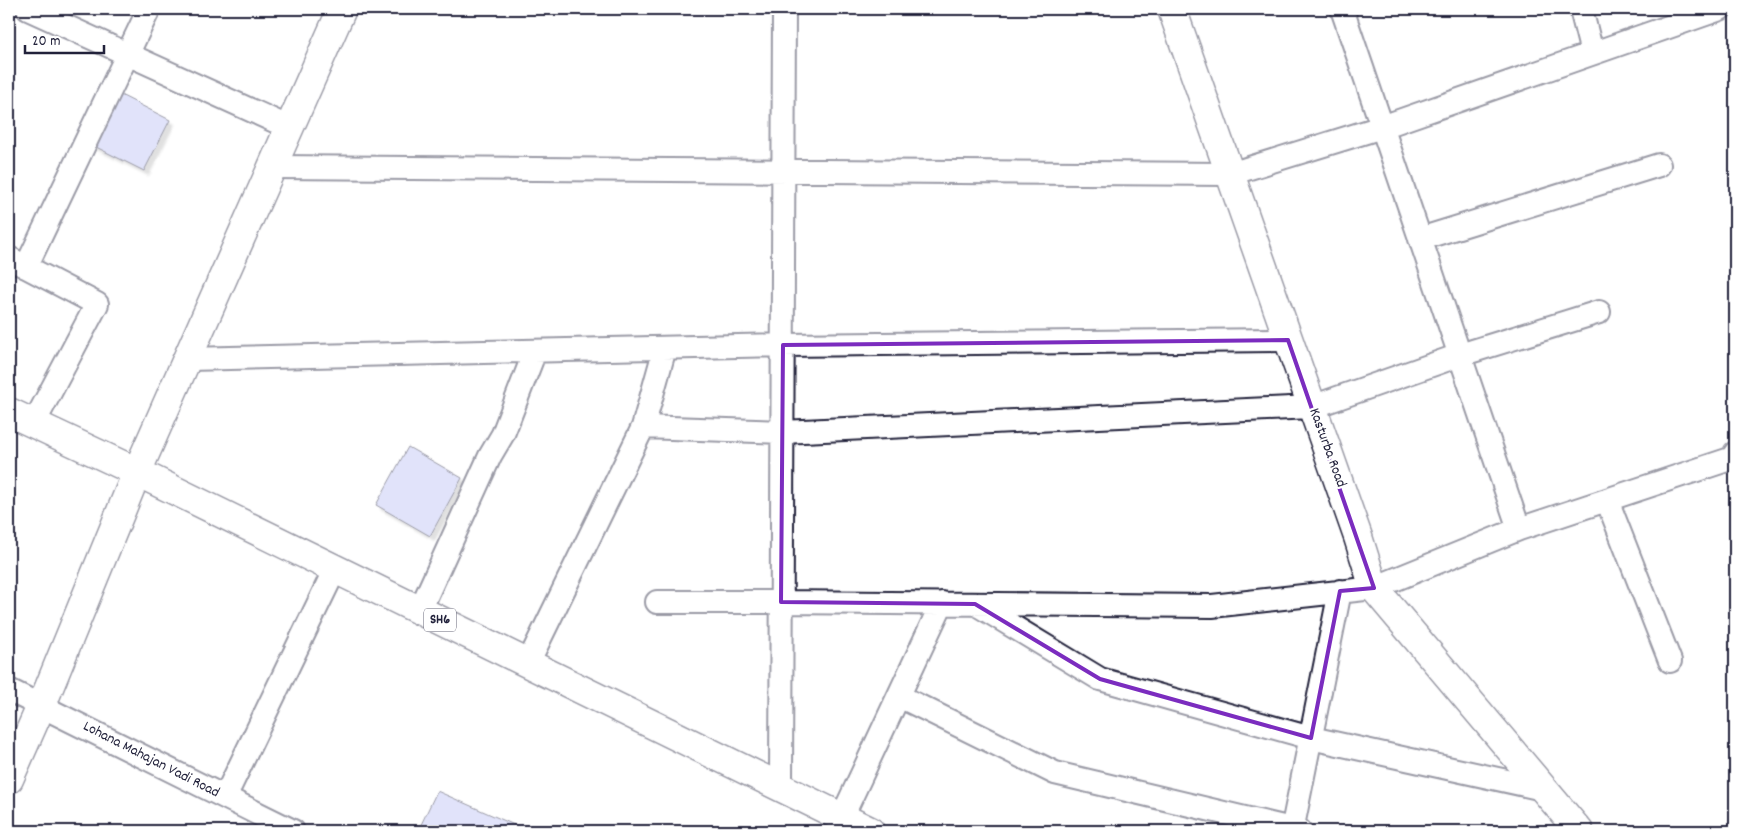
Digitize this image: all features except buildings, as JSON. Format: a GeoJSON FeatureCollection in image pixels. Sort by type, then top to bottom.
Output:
{"type":"FeatureCollection","features":[{"type":"Feature","properties":{"kind":"street"},"geometry":{"type":"LineString","coordinates":[[28,9],[290,128]]}},
{"type":"Feature","properties":{"kind":"street"},"geometry":{"type":"LineString","coordinates":[[34,423],[96,304],[17,262],[128,54],[149,9]]}},
{"type":"Feature","properties":{"kind":"street"},"geometry":{"type":"LineString","coordinates":[[9,779],[137,472],[342,9]]}},
{"type":"Feature","properties":{"kind":"street"},"geometry":{"type":"LineString","coordinates":[[781,787],[784,9]]}},
{"type":"Feature","properties":{"kind":"street","name":"Kasturba Road"},"geometry":{"type":"LineString","coordinates":[[1172,9],[1358,537],[1374,588],[1579,831]]}},
{"type":"Feature","properties":{"kind":"street"},"geometry":{"type":"LineString","coordinates":[[1342,9],[1519,529]]}},
{"type":"Feature","properties":{"kind":"street"},"geometry":{"type":"LineString","coordinates":[[1581,9],[1592,53]]}},
{"type":"Feature","properties":{"kind":"street"},"geometry":{"type":"LineString","coordinates":[[272,167],[1230,174],[1382,127],[1720,9]]}},
{"type":"Feature","properties":{"kind":"street"},"geometry":{"type":"LineString","coordinates":[[1420,239],[1659,165]]}},
{"type":"Feature","properties":{"kind":"street"},"geometry":{"type":"LineString","coordinates":[[643,427],[782,432],[1312,407],[1460,356],[1599,312]]}},
{"type":"Feature","properties":{"kind":"street"},"geometry":{"type":"LineString","coordinates":[[188,359],[783,345],[1288,340]]}},
{"type":"Feature","properties":{"kind":"street"},"geometry":{"type":"LineString","coordinates":[[528,663],[643,427],[665,348]]}},
{"type":"Feature","properties":{"kind":"street"},"geometry":{"type":"LineString","coordinates":[[420,610],[490,456],[503,434],[535,351]]}},
{"type":"Feature","properties":{"kind":"street","name":"SH6"},"geometry":{"type":"LineString","coordinates":[[9,412],[137,472],[870,831]]}},
{"type":"Feature","properties":{"kind":"street"},"geometry":{"type":"LineString","coordinates":[[657,602],[1212,606],[1374,588],[1519,529],[1733,458],[1735,453]]}},
{"type":"Feature","properties":{"kind":"street"},"geometry":{"type":"LineString","coordinates":[[1607,500],[1670,661]]}},
{"type":"Feature","properties":{"kind":"street"},"geometry":{"type":"LineString","coordinates":[[225,797],[335,569]]}},
{"type":"Feature","properties":{"kind":"street"},"geometry":{"type":"LineString","coordinates":[[899,696],[1055,773],[1295,831],[1340,591]]}},
{"type":"Feature","properties":{"kind":"street"},"geometry":{"type":"LineString","coordinates":[[842,817],[942,603]]}},
{"type":"Feature","properties":{"kind":"street"},"geometry":{"type":"LineString","coordinates":[[975,604],[1100,679],[1311,738],[1543,789]]}},
{"type":"Feature","properties":{"kind":"street","name":"Lohana Mahajan Vadi Road"},"geometry":{"type":"LineString","coordinates":[[9,690],[41,704],[288,830]]}},
{"type":"Feature","properties":{"kind":"highlighted area"},"geometry":{"type":"Polygon","coordinates":[[[1288,340],[1374,588],[1340,591],[1311,738],[1100,679],[975,604],[781,602],[783,345],[1288,340]]]}}]}
